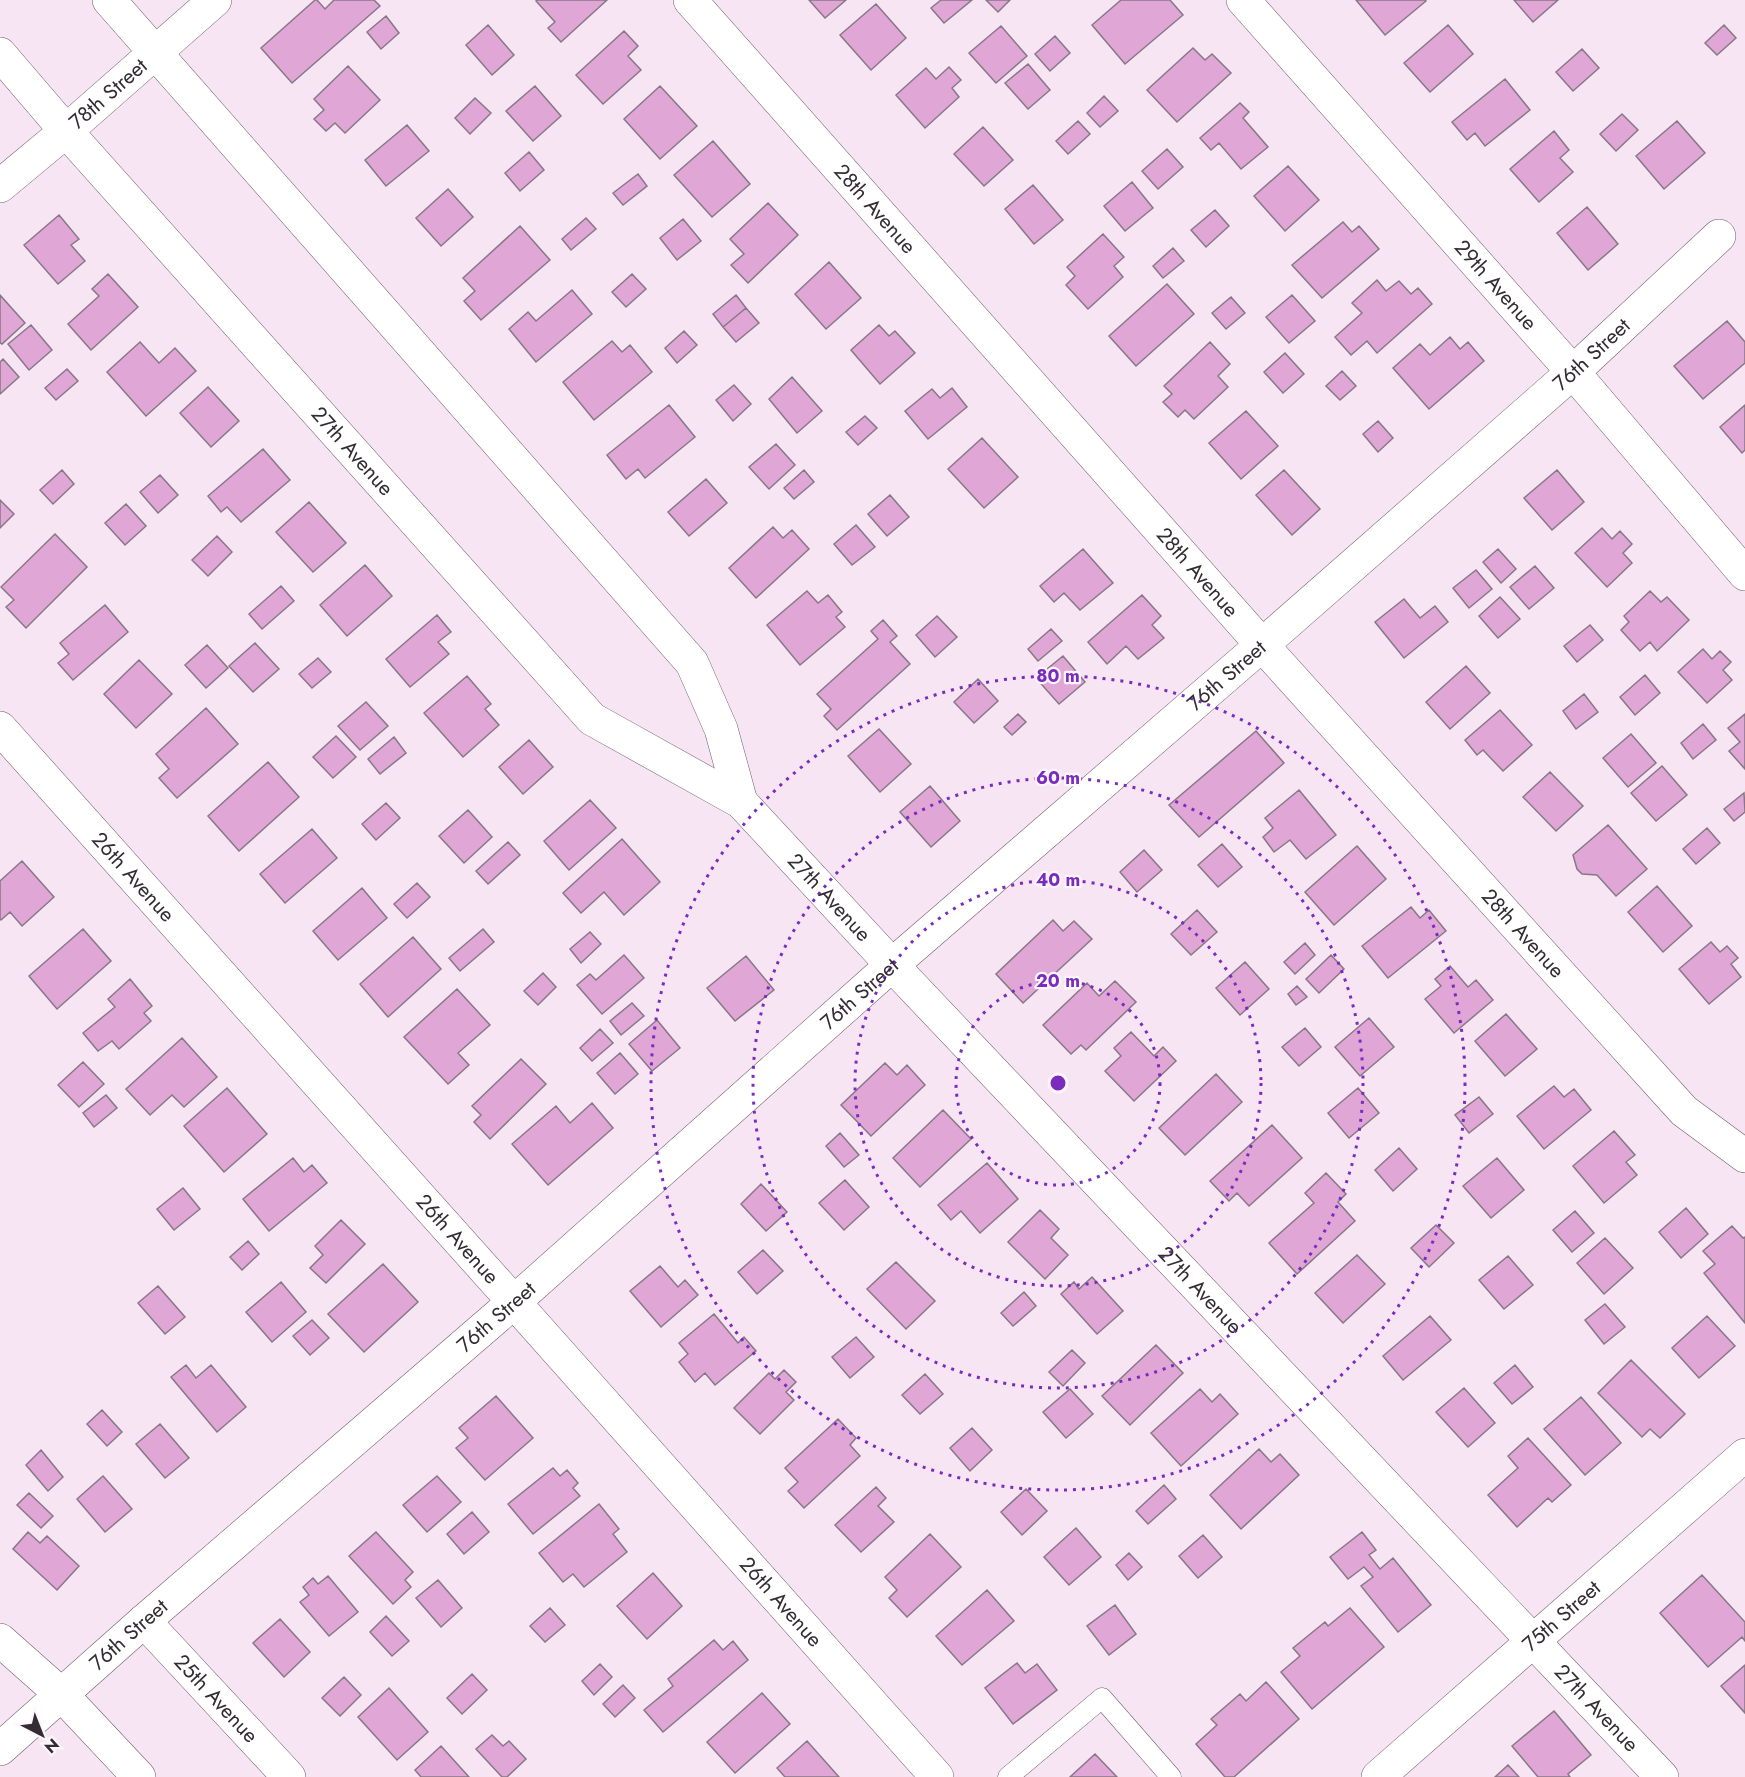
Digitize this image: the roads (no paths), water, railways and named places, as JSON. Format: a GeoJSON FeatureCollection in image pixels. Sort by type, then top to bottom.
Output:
{"type":"FeatureCollection","features":[{"type":"Feature","properties":{"kind":"street","name":"27th Avenue"},"geometry":{"type":"LineString","coordinates":[[109,0],[692,663],[721,729],[741,802]]}},
{"type":"Feature","properties":{"kind":"street","name":"78th Street"},"geometry":{"type":"LineString","coordinates":[[0,186],[215,0]]}},
{"type":"Feature","properties":{"kind":"street","name":"28th Avenue"},"geometry":{"type":"LineString","coordinates":[[690,0],[1262,645],[1684,1111],[1745,1156]]}},
{"type":"Feature","properties":{"kind":"street","name":"29th Avenue"},"geometry":{"type":"LineString","coordinates":[[1244,0],[1573,372],[1745,574]]}},
{"type":"Feature","properties":{"kind":"street","name":"27th Avenue"},"geometry":{"type":"LineString","coordinates":[[0,54],[66,131],[592,719],[741,802],[892,965],[1662,1777]]}},
{"type":"Feature","properties":{"kind":"street","name":"76th Street"},"geometry":{"type":"LineString","coordinates":[[0,1749],[144,1620],[514,1302],[892,965],[1573,372],[1719,236]]}},
{"type":"Feature","properties":{"kind":"street","name":"26th Avenue"},"geometry":{"type":"LineString","coordinates":[[0,728],[937,1777]]}},
{"type":"Feature","properties":{"kind":"street","name":"75th Street"},"geometry":{"type":"LineString","coordinates":[[1378,1777],[1745,1455]]}},
{"type":"Feature","properties":{"kind":"street","name":"25th Avenue"},"geometry":{"type":"LineString","coordinates":[[144,1620],[290,1777]]}},
{"type":"Feature","properties":{"kind":"street"},"geometry":{"type":"LineString","coordinates":[[0,1640],[62,1695],[139,1777]]}},
{"type":"Feature","properties":{"kind":"lane"},"geometry":{"type":"LineString","coordinates":[[1008,1777],[1102,1698],[1171,1777]]}}]}
